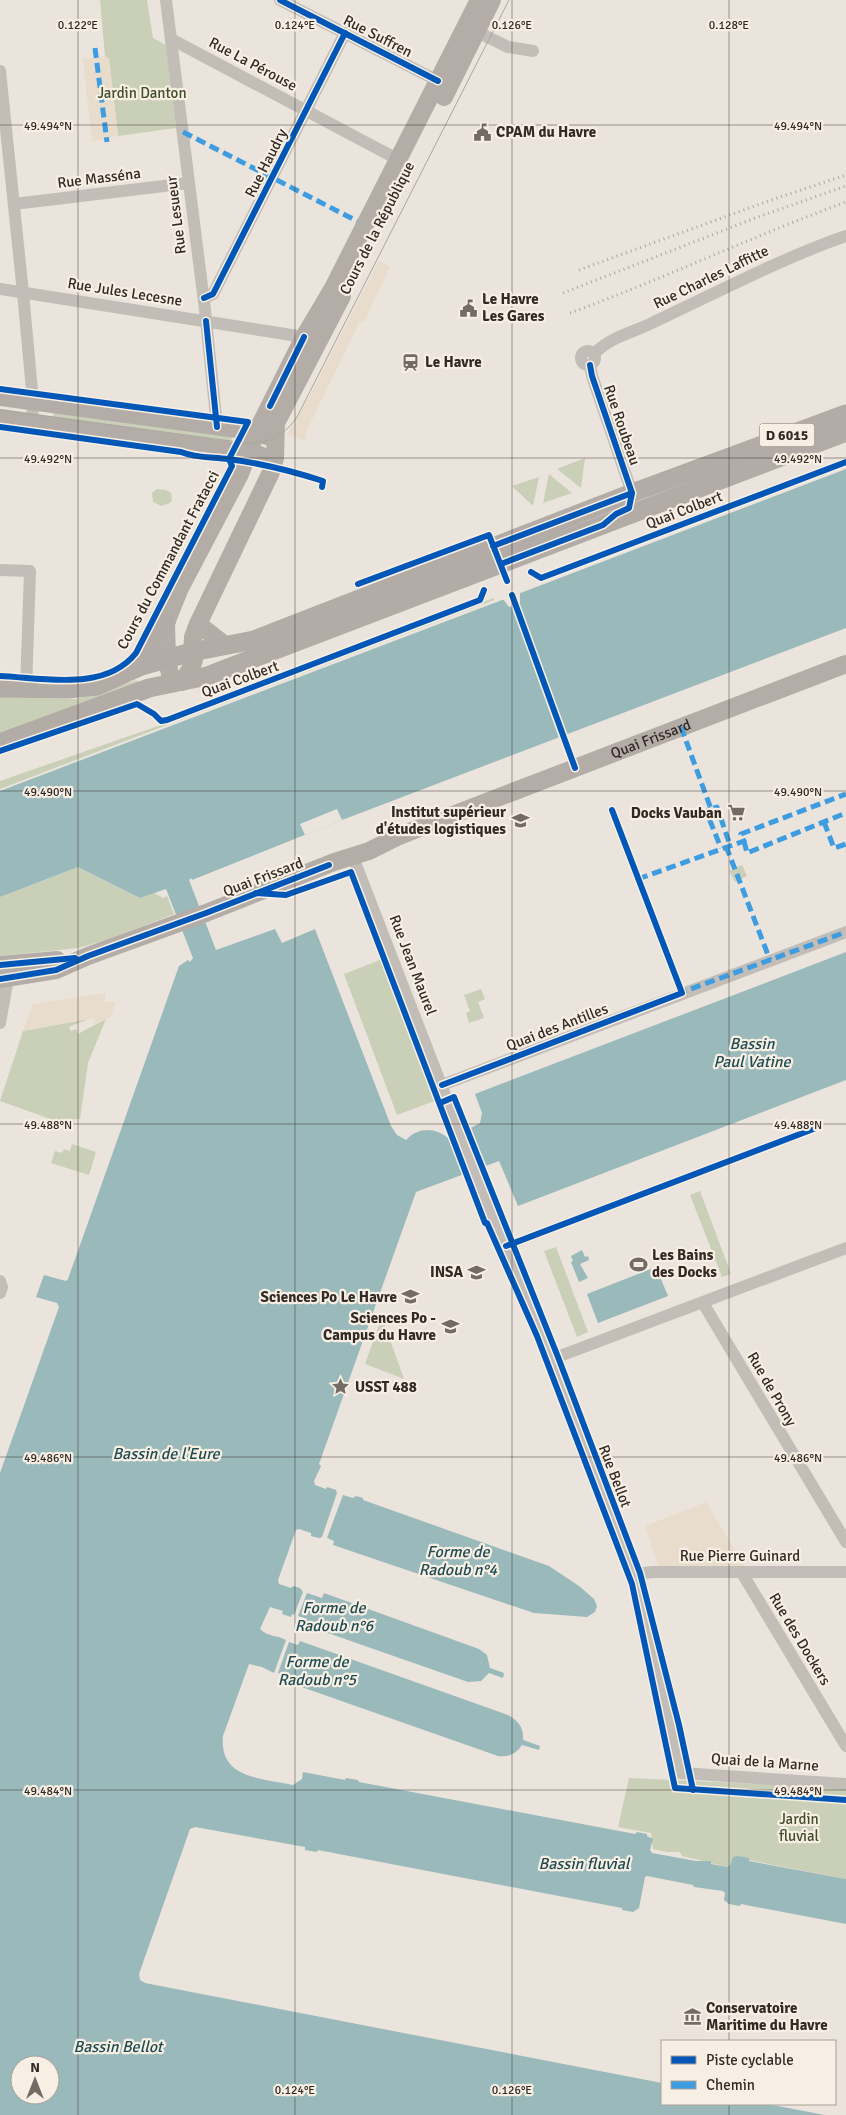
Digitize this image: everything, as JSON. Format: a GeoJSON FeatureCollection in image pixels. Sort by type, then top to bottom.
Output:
{"type":"FeatureCollection","features":[{"type":"Feature","properties":{"kind":"main road","name":"Cours de la République"},"geometry":{"type":"LineString","coordinates":[[275,458],[274,439],[276,423],[326,323],[381,221],[470,28],[478,0]]}},
{"type":"Feature","properties":{"kind":"main road","name":"Cours de la République"},"geometry":{"type":"LineString","coordinates":[[241,451],[256,433],[304,337],[334,288],[438,81],[470,28],[492,0]]}},
{"type":"Feature","properties":{"kind":"main road"},"geometry":{"type":"LineString","coordinates":[[0,397],[217,427],[256,433],[274,439]]}},
{"type":"Feature","properties":{"kind":"main road","name":"D 6015"},"geometry":{"type":"LineString","coordinates":[[522,535],[846,414]]}},
{"type":"Feature","properties":{"kind":"main road"},"geometry":{"type":"LineString","coordinates":[[0,418],[241,451],[275,458],[264,489],[198,624],[193,637],[192,652],[194,660],[191,668],[177,683],[167,660],[166,623]]}},
{"type":"Feature","properties":{"kind":"main road","name":"Quai Colbert"},"geometry":{"type":"LineString","coordinates":[[0,743],[147,689],[207,676],[846,432]]}},
{"type":"Feature","properties":{"kind":"main road","name":"Cours du Commandant Fratacci"},"geometry":{"type":"LineString","coordinates":[[166,623],[180,588],[240,474],[241,451]]}},
{"type":"Feature","properties":{"kind":"main road"},"geometry":{"type":"LineString","coordinates":[[0,688],[68,689],[97,686],[142,666],[192,652],[254,640],[284,630],[522,535],[553,545]]}},
{"type":"Feature","properties":{"kind":"main road"},"geometry":{"type":"LineString","coordinates":[[142,666],[151,639],[155,632],[166,623]]}},
{"type":"Feature","properties":{"kind":"main road"},"geometry":{"type":"LineString","coordinates":[[198,624],[225,645]]}},
{"type":"Feature","properties":{"kind":"main road","name":"Quai Frissard"},"geometry":{"type":"LineString","coordinates":[[3,972],[88,956],[206,913],[334,862],[353,857],[450,816],[846,664]]}},
{"type":"Feature","properties":{"kind":"street","name":"Rue Lesueur"},"geometry":{"type":"LineString","coordinates":[[166,0],[204,298],[217,427]]}},
{"type":"Feature","properties":{"kind":"street","name":"Rue Suffren"},"geometry":{"type":"LineString","coordinates":[[280,0],[438,81]]}},
{"type":"Feature","properties":{"kind":"street"},"geometry":{"type":"LineString","coordinates":[[470,28],[508,47],[533,51]]}},
{"type":"Feature","properties":{"kind":"street","name":"Rue Haudry"},"geometry":{"type":"LineString","coordinates":[[204,298],[213,294],[345,33]]}},
{"type":"Feature","properties":{"kind":"street","name":"Rue La Pérouse"},"geometry":{"type":"LineString","coordinates":[[171,39],[399,160]]}},
{"type":"Feature","properties":{"kind":"street"},"geometry":{"type":"LineString","coordinates":[[0,71],[33,402],[32,423]]}},
{"type":"Feature","properties":{"kind":"street","name":"Rue Masséna"},"geometry":{"type":"LineString","coordinates":[[14,204],[189,183]]}},
{"type":"Feature","properties":{"kind":"street","name":"Rue Charles Laffitte"},"geometry":{"type":"LineString","coordinates":[[592,359],[616,338],[652,323],[804,251],[846,236]]}},
{"type":"Feature","properties":{"kind":"street","name":"Rue Jules Lecesne"},"geometry":{"type":"LineString","coordinates":[[0,289],[304,337]]}},
{"type":"Feature","properties":{"kind":"street","name":"Rue Roubeau"},"geometry":{"type":"LineString","coordinates":[[592,359],[592,376],[632,493]]}},
{"type":"Feature","properties":{"kind":"street"},"geometry":{"type":"LineString","coordinates":[[604,525],[616,514],[628,508],[632,493]]}},
{"type":"Feature","properties":{"kind":"street"},"geometry":{"type":"LineString","coordinates":[[0,570],[30,572],[26,689]]}},
{"type":"Feature","properties":{"kind":"street","name":"Rue Jean Maurel"},"geometry":{"type":"LineString","coordinates":[[353,857],[459,1132]]}},
{"type":"Feature","properties":{"kind":"street","name":"Quai des Antilles"},"geometry":{"type":"LineString","coordinates":[[442,1085],[846,932]]}},
{"type":"Feature","properties":{"kind":"street"},"geometry":{"type":"LineString","coordinates":[[0,1023],[7,984],[3,972]]}},
{"type":"Feature","properties":{"kind":"street","name":"Rue Bellot"},"geometry":{"type":"LineString","coordinates":[[459,1132],[552,1359],[634,1574],[681,1773]]}},
{"type":"Feature","properties":{"kind":"street"},"geometry":{"type":"LineString","coordinates":[[552,1359],[846,1248]]}},
{"type":"Feature","properties":{"kind":"street"},"geometry":{"type":"LineString","coordinates":[[0,1281],[2,1287],[0,1293]]}},
{"type":"Feature","properties":{"kind":"street","name":"Rue de Prony"},"geometry":{"type":"LineString","coordinates":[[703,1303],[846,1542]]}},
{"type":"Feature","properties":{"kind":"street","name":"Rue Pierre Guinard"},"geometry":{"type":"LineString","coordinates":[[634,1574],[653,1572],[846,1572]]}},
{"type":"Feature","properties":{"kind":"street","name":"Rue des Dockers"},"geometry":{"type":"LineString","coordinates":[[742,1573],[846,1746]]}},
{"type":"Feature","properties":{"kind":"street","name":"Quai de la Marne"},"geometry":{"type":"LineString","coordinates":[[681,1773],[846,1784]]}},
{"type":"Feature","properties":{"kind":"green space","name":"Jardin Danton"},"geometry":{"type":"Polygon","coordinates":[[[100,0],[147,0],[153,38],[166,45],[176,128],[118,136],[109,59],[105,56],[100,0]]]}},
{"type":"Feature","properties":{"kind":"green space"},"geometry":{"type":"Polygon","coordinates":[[[54,408],[236,431],[228,446],[53,422],[54,408]]]}},
{"type":"Feature","properties":{"kind":"green space"},"geometry":{"type":"Polygon","coordinates":[[[585,458],[581,488],[557,469],[585,458]]]}},
{"type":"Feature","properties":{"kind":"green space"},"geometry":{"type":"Polygon","coordinates":[[[549,474],[572,493],[543,503],[549,474]]]}},
{"type":"Feature","properties":{"kind":"green space"},"geometry":{"type":"Polygon","coordinates":[[[539,477],[533,506],[512,486],[539,477]]]}},
{"type":"Feature","properties":{"kind":"green space"},"geometry":{"type":"Polygon","coordinates":[[[157,489],[166,490],[171,493],[172,500],[170,503],[161,506],[153,502],[152,493],[157,489]]]}},
{"type":"Feature","properties":{"kind":"green space"},"geometry":{"type":"Polygon","coordinates":[[[494,598],[494,600],[0,789],[0,781],[178,719],[494,598]]]}},
{"type":"Feature","properties":{"kind":"green space"},"geometry":{"type":"Polygon","coordinates":[[[137,680],[140,688],[0,739],[0,697],[75,699],[137,680]]]}},
{"type":"Feature","properties":{"kind":"green space"},"geometry":{"type":"Polygon","coordinates":[[[742,865],[747,876],[735,882],[729,871],[742,865]]]}},
{"type":"Feature","properties":{"kind":"green space"},"geometry":{"type":"Polygon","coordinates":[[[78,867],[140,898],[154,893],[163,898],[167,896],[174,914],[106,940],[78,948],[0,956],[0,897],[78,867]]]}},
{"type":"Feature","properties":{"kind":"green space"},"geometry":{"type":"Polygon","coordinates":[[[385,958],[437,1100],[397,1115],[344,974],[385,958]]]}},
{"type":"Feature","properties":{"kind":"green space"},"geometry":{"type":"Polygon","coordinates":[[[481,989],[485,999],[478,1002],[484,1018],[469,1023],[466,1013],[470,1011],[464,995],[481,989]]]}},
{"type":"Feature","properties":{"kind":"green space"},"geometry":{"type":"Polygon","coordinates":[[[89,1019],[69,1027],[71,1031],[76,1029],[78,1034],[106,1019],[88,1063],[80,1119],[74,1119],[73,1127],[0,1101],[23,1031],[89,1019]]]}},
{"type":"Feature","properties":{"kind":"green space"},"geometry":{"type":"Polygon","coordinates":[[[72,1144],[96,1152],[89,1175],[51,1163],[55,1151],[62,1153],[64,1149],[70,1151],[72,1144]]]}},
{"type":"Feature","properties":{"kind":"green space"},"geometry":{"type":"Polygon","coordinates":[[[700,1191],[731,1274],[722,1277],[690,1195],[700,1191]]]}},
{"type":"Feature","properties":{"kind":"green space"},"geometry":{"type":"Polygon","coordinates":[[[556,1247],[588,1332],[577,1337],[544,1251],[556,1247]]]}},
{"type":"Feature","properties":{"kind":"green space"},"geometry":{"type":"Polygon","coordinates":[[[382,1317],[404,1379],[365,1364],[382,1317]]]}},
{"type":"Feature","properties":{"kind":"green space","name":"Jardin fluvial"},"geometry":{"type":"Polygon","coordinates":[[[629,1778],[846,1788],[846,1879],[733,1857],[730,1865],[727,1867],[682,1856],[680,1852],[653,1849],[651,1833],[618,1827],[629,1778]]]}},
{"type":"Feature","properties":{"kind":"shaded area"},"geometry":{"type":"Polygon","coordinates":[[[105,56],[109,59],[118,136],[92,142],[83,59],[105,56]]]}},
{"type":"Feature","properties":{"kind":"shaded area"},"geometry":{"type":"Polygon","coordinates":[[[379,261],[390,267],[364,322],[360,321],[308,428],[305,441],[287,435],[309,397],[379,261]]]}},
{"type":"Feature","properties":{"kind":"shaded area"},"geometry":{"type":"Polygon","coordinates":[[[105,993],[105,1002],[116,1002],[110,1018],[95,1024],[93,1018],[23,1031],[33,1004],[105,993]]]}},
{"type":"Feature","properties":{"kind":"shaded area"},"geometry":{"type":"Polygon","coordinates":[[[706,1502],[745,1567],[660,1570],[645,1526],[706,1502]]]}},
{"type":"Feature","properties":{"kind":"water"},"geometry":{"type":"Polygon","coordinates":[[[846,469],[846,628],[189,880],[216,950],[275,929],[282,943],[315,929],[391,1126],[397,1135],[406,1140],[416,1133],[427,1130],[438,1132],[448,1138],[470,1131],[469,1129],[480,1123],[482,1113],[475,1094],[846,952],[846,1080],[518,1206],[499,1161],[416,1192],[319,1464],[321,1466],[314,1481],[315,1485],[336,1490],[337,1493],[322,1537],[311,1536],[311,1533],[299,1529],[296,1530],[278,1580],[279,1584],[291,1588],[293,1586],[300,1588],[303,1592],[294,1615],[292,1614],[291,1617],[282,1614],[283,1611],[270,1607],[260,1629],[286,1640],[274,1673],[262,1667],[249,1664],[223,1736],[224,1750],[228,1761],[235,1769],[256,1778],[293,1785],[302,1779],[303,1772],[345,1780],[346,1778],[358,1780],[359,1782],[635,1834],[637,1832],[647,1834],[647,1836],[653,1839],[650,1850],[652,1853],[696,1861],[711,1861],[711,1864],[727,1867],[730,1865],[733,1857],[738,1856],[749,1858],[749,1861],[846,1879],[846,1924],[741,1904],[740,1906],[729,1904],[724,1900],[725,1893],[723,1891],[694,1887],[693,1885],[647,1876],[645,1877],[639,1908],[633,1912],[622,1910],[622,1908],[318,1850],[317,1852],[305,1850],[305,1847],[195,1827],[190,1829],[139,1974],[140,1980],[145,1983],[661,2083],[661,2105],[772,2105],[825,2115],[0,2115],[0,1473],[59,1307],[57,1303],[36,1297],[44,1275],[66,1281],[68,1279],[179,966],[188,960],[190,962],[193,958],[166,889],[140,898],[78,867],[0,897],[0,791],[846,469]]]}},
{"type":"Feature","properties":{"kind":"water"},"geometry":{"type":"Polygon","coordinates":[[[582,1250],[585,1257],[588,1256],[589,1260],[580,1264],[588,1278],[579,1282],[571,1262],[573,1261],[571,1256],[582,1250]]]}},
{"type":"Feature","properties":{"kind":"water"},"geometry":{"type":"Polygon","coordinates":[[[656,1267],[668,1296],[598,1323],[587,1294],[656,1267]]]}},
{"type":"Feature","properties":{"kind":"water","name":"Forme de Radoub n°4"},"geometry":{"type":"Polygon","coordinates":[[[343,1495],[363,1498],[363,1500],[549,1566],[579,1586],[594,1599],[597,1606],[595,1612],[587,1617],[534,1613],[333,1545],[334,1541],[327,1538],[343,1495]]]}},
{"type":"Feature","properties":{"kind":"water","name":"Forme de Radoub n°6"},"geometry":{"type":"Polygon","coordinates":[[[307,1593],[322,1598],[324,1593],[479,1649],[487,1655],[490,1668],[504,1673],[503,1678],[489,1673],[481,1681],[468,1682],[305,1625],[307,1619],[298,1616],[307,1593]]]}},
{"type":"Feature","properties":{"kind":"water","name":"Forme de Radoub n°5"},"geometry":{"type":"Polygon","coordinates":[[[300,1641],[508,1715],[520,1725],[523,1740],[540,1746],[539,1750],[522,1745],[512,1754],[498,1756],[293,1684],[294,1679],[278,1673],[289,1642],[298,1645],[300,1641]]]}},
{"type":"Feature","properties":{"kind":"pier"},"geometry":{"type":"Polygon","coordinates":[[[520,592],[520,603],[518,604],[565,736],[559,738],[512,606],[509,607],[503,599],[520,592]]]}},
{"type":"Feature","properties":{"kind":"pier"},"geometry":{"type":"Polygon","coordinates":[[[337,809],[342,820],[305,835],[300,824],[337,809]]]}},
{"type":"Feature","properties":{"kind":"tram line"},"geometry":{"type":"LineString","coordinates":[[0,410],[246,443],[262,442],[282,433],[298,415],[509,0]]}},
{"type":"Feature","properties":{"kind":"railway"},"geometry":{"type":"LineString","coordinates":[[579,270],[771,200],[846,175]]}},
{"type":"Feature","properties":{"kind":"railway"},"geometry":{"type":"LineString","coordinates":[[563,293],[758,217],[846,186]]}},
{"type":"Feature","properties":{"kind":"railway"},"geometry":{"type":"LineString","coordinates":[[570,313],[846,202]]}},
{"type":"Feature","properties":{"kind":"marked path"},"geometry":{"type":"LineString","coordinates":[[95,48],[107,142]]}},
{"type":"Feature","properties":{"kind":"marked path"},"geometry":{"type":"LineString","coordinates":[[183,132],[357,221]]}},
{"type":"Feature","properties":{"kind":"marked path"},"geometry":{"type":"LineString","coordinates":[[681,727],[711,809],[717,807],[730,845]]}},
{"type":"Feature","properties":{"kind":"marked path"},"geometry":{"type":"LineString","coordinates":[[638,879],[744,841],[741,834],[846,794]]}},
{"type":"Feature","properties":{"kind":"marked path"},"geometry":{"type":"LineString","coordinates":[[711,809],[706,811],[721,848]]}},
{"type":"Feature","properties":{"kind":"marked path"},"geometry":{"type":"LineString","coordinates":[[744,841],[747,853],[846,813]]}},
{"type":"Feature","properties":{"kind":"marked path"},"geometry":{"type":"LineString","coordinates":[[824,822],[834,848],[846,844]]}},
{"type":"Feature","properties":{"kind":"marked path"},"geometry":{"type":"LineString","coordinates":[[726,846],[770,960]]}},
{"type":"Feature","properties":{"kind":"marked path"},"geometry":{"type":"LineString","coordinates":[[677,994],[846,932]]}},
{"type":"Feature","properties":{"kind":"cycle path"},"geometry":{"type":"LineString","coordinates":[[280,0],[438,81]]}},
{"type":"Feature","properties":{"kind":"cycle path"},"geometry":{"type":"LineString","coordinates":[[204,298],[213,294],[345,33]]}},
{"type":"Feature","properties":{"kind":"cycle path"},"geometry":{"type":"LineString","coordinates":[[206,321],[217,427]]}},
{"type":"Feature","properties":{"kind":"cycle path"},"geometry":{"type":"LineString","coordinates":[[270,406],[304,337]]}},
{"type":"Feature","properties":{"kind":"cycle path"},"geometry":{"type":"LineString","coordinates":[[501,564],[603,525],[616,514],[629,508],[632,493],[592,376],[590,365]]}},
{"type":"Feature","properties":{"kind":"cycle path"},"geometry":{"type":"LineString","coordinates":[[0,389],[248,422],[229,459]]}},
{"type":"Feature","properties":{"kind":"cycle path"},"geometry":{"type":"LineString","coordinates":[[0,427],[252,463],[323,481],[322,487]]}},
{"type":"Feature","properties":{"kind":"cycle path"},"geometry":{"type":"LineString","coordinates":[[0,676],[54,680],[91,678],[108,673],[123,665],[136,653],[232,466],[229,459]]}},
{"type":"Feature","properties":{"kind":"cycle path"},"geometry":{"type":"LineString","coordinates":[[531,572],[541,578],[846,462]]}},
{"type":"Feature","properties":{"kind":"cycle path"},"geometry":{"type":"LineString","coordinates":[[493,546],[632,493]]}},
{"type":"Feature","properties":{"kind":"cycle path"},"geometry":{"type":"LineString","coordinates":[[358,584],[489,535],[507,581]]}},
{"type":"Feature","properties":{"kind":"cycle path"},"geometry":{"type":"LineString","coordinates":[[0,751],[137,704],[154,714],[161,721],[167,720],[480,600],[484,590]]}},
{"type":"Feature","properties":{"kind":"cycle path"},"geometry":{"type":"LineString","coordinates":[[512,595],[575,768]]}},
{"type":"Feature","properties":{"kind":"cycle path"},"geometry":{"type":"LineString","coordinates":[[442,1085],[682,993],[612,810]]}},
{"type":"Feature","properties":{"kind":"cycle path"},"geometry":{"type":"LineString","coordinates":[[0,979],[56,970],[88,956],[329,865]]}},
{"type":"Feature","properties":{"kind":"cycle path"},"geometry":{"type":"LineString","coordinates":[[256,893],[286,895],[351,872],[485,1223],[487,1223],[537,1336],[632,1584],[675,1788],[846,1800]]}},
{"type":"Feature","properties":{"kind":"cycle path"},"geometry":{"type":"LineString","coordinates":[[0,965],[75,958]]}},
{"type":"Feature","properties":{"kind":"cycle path"},"geometry":{"type":"LineString","coordinates":[[440,1103],[454,1097],[558,1357],[640,1573],[679,1725],[693,1790]]}},
{"type":"Feature","properties":{"kind":"cycle path"},"geometry":{"type":"LineString","coordinates":[[506,1246],[816,1128]]}},
{"type":"Feature","properties":{"kind":"place","name":"CPAM du Havre"},"geometry":{"type":"Point","coordinates":[482,132]}},
{"type":"Feature","properties":{"kind":"place","name":"Le Havre Les Gares"},"geometry":{"type":"Point","coordinates":[468,308]}},
{"type":"Feature","properties":{"kind":"place","name":"Le Havre"},"geometry":{"type":"Point","coordinates":[411,362]}},
{"type":"Feature","properties":{"kind":"place","name":"Docks Vauban"},"geometry":{"type":"Point","coordinates":[736,813]}},
{"type":"Feature","properties":{"kind":"place","name":"Institut supérieur d'études logistiques"},"geometry":{"type":"Point","coordinates":[520,821]}},
{"type":"Feature","properties":{"kind":"place","name":"Les Bains des Docks"},"geometry":{"type":"Point","coordinates":[638,1264]}},
{"type":"Feature","properties":{"kind":"place","name":"INSA"},"geometry":{"type":"Point","coordinates":[477,1272]}},
{"type":"Feature","properties":{"kind":"place","name":"Sciences Po Le Havre"},"geometry":{"type":"Point","coordinates":[411,1297]}},
{"type":"Feature","properties":{"kind":"place","name":"Sciences Po - Campus du Havre"},"geometry":{"type":"Point","coordinates":[450,1327]}},
{"type":"Feature","properties":{"kind":"place","name":"USST 488"},"geometry":{"type":"Point","coordinates":[341,1387]}},
{"type":"Feature","properties":{"kind":"place","name":"Conservatoire Maritime du Havre"},"geometry":{"type":"Point","coordinates":[692,2017]}},
{"type":"Feature","properties":{"kind":"water label","name":"Bassin Paul Vatine"},"geometry":{"type":"Point","coordinates":[752,1052]}},
{"type":"Feature","properties":{"kind":"water label","name":"Bassin de l'Eure"},"geometry":{"type":"Point","coordinates":[166,1453]}},
{"type":"Feature","properties":{"kind":"water label","name":"Bassin fluvial"},"geometry":{"type":"Point","coordinates":[584,1863]}},
{"type":"Feature","properties":{"kind":"water label","name":"Bassin Bellot"},"geometry":{"type":"Point","coordinates":[118,2046]}}]}
